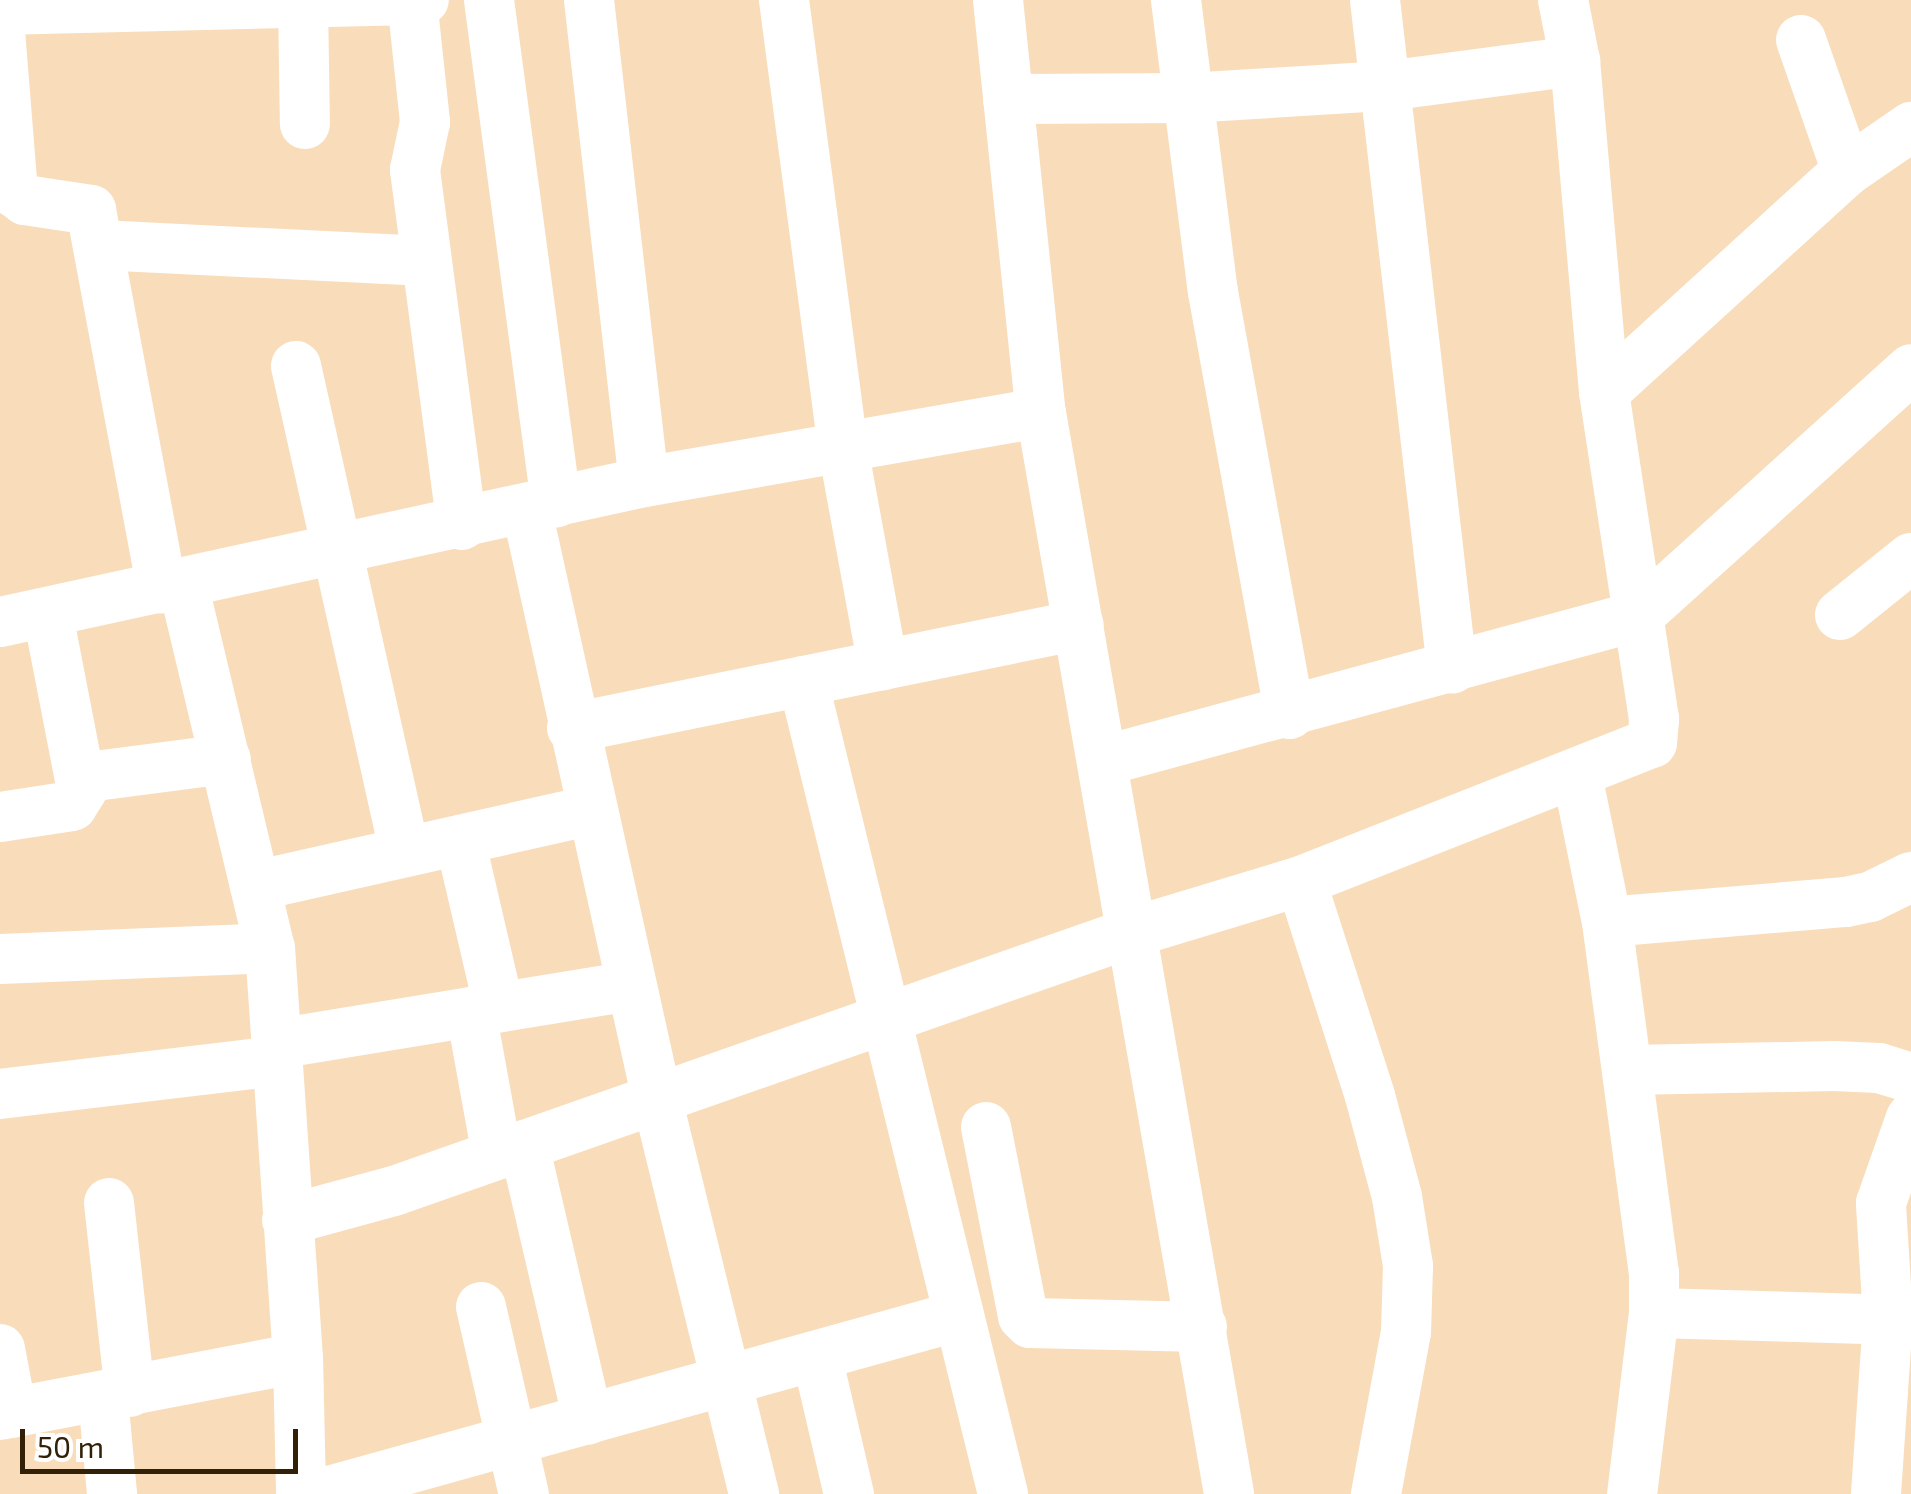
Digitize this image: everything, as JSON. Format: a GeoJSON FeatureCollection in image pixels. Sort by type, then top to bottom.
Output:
{"type":"FeatureCollection","features":[{"type":"Feature","properties":{"kind":"street"},"geometry":{"type":"LineString","coordinates":[[412,0],[425,122],[415,170],[462,525]]}},
{"type":"Feature","properties":{"kind":"street"},"geometry":{"type":"LineString","coordinates":[[0,10],[424,0]]}},
{"type":"Feature","properties":{"kind":"street"},"geometry":{"type":"LineString","coordinates":[[489,0],[542,507],[572,728],[656,1100],[754,1494]]}},
{"type":"Feature","properties":{"kind":"street"},"geometry":{"type":"LineString","coordinates":[[589,0],[644,482]]}},
{"type":"Feature","properties":{"kind":"street"},"geometry":{"type":"LineString","coordinates":[[784,0],[843,448],[884,666]]}},
{"type":"Feature","properties":{"kind":"street"},"geometry":{"type":"LineString","coordinates":[[998,0],[1041,412],[1229,1494]]}},
{"type":"Feature","properties":{"kind":"street"},"geometry":{"type":"LineString","coordinates":[[1176,0],[1212,292],[1290,714]]}},
{"type":"Feature","properties":{"kind":"street"},"geometry":{"type":"LineString","coordinates":[[1376,0],[1452,669]]}},
{"type":"Feature","properties":{"kind":"street"},"geometry":{"type":"LineString","coordinates":[[286,1220],[394,1190],[885,1022],[1134,932],[1302,881],[1652,743],[1654,719],[1604,392],[1575,61],[1564,0]]}},
{"type":"Feature","properties":{"kind":"street"},"geometry":{"type":"LineString","coordinates":[[304,3],[305,124]]}},
{"type":"Feature","properties":{"kind":"street"},"geometry":{"type":"LineString","coordinates":[[0,30],[13,191],[25,200],[92,210],[172,586],[226,758],[270,948],[298,1358],[301,1494]]}},
{"type":"Feature","properties":{"kind":"street"},"geometry":{"type":"LineString","coordinates":[[1801,40],[1847,171]]}},
{"type":"Feature","properties":{"kind":"street"},"geometry":{"type":"LineString","coordinates":[[1008,99],[1188,98],[1386,86],[1575,61]]}},
{"type":"Feature","properties":{"kind":"street"},"geometry":{"type":"LineString","coordinates":[[1604,392],[1847,171],[1911,127]]}},
{"type":"Feature","properties":{"kind":"street"},"geometry":{"type":"LineString","coordinates":[[98,245],[428,261]]}},
{"type":"Feature","properties":{"kind":"street"},"geometry":{"type":"LineString","coordinates":[[296,366],[405,852]]}},
{"type":"Feature","properties":{"kind":"street"},"geometry":{"type":"LineString","coordinates":[[1103,760],[1290,714],[1638,616],[1911,369]]}},
{"type":"Feature","properties":{"kind":"street"},"geometry":{"type":"LineString","coordinates":[[0,817],[72,806],[82,790],[24,619],[644,482],[1041,412]]}},
{"type":"Feature","properties":{"kind":"street"},"geometry":{"type":"LineString","coordinates":[[1840,615],[1911,558]]}},
{"type":"Feature","properties":{"kind":"street"},"geometry":{"type":"LineString","coordinates":[[572,728],[1079,625]]}},
{"type":"Feature","properties":{"kind":"street"},"geometry":{"type":"LineString","coordinates":[[803,682],[1003,1494]]}},
{"type":"Feature","properties":{"kind":"street"},"geometry":{"type":"LineString","coordinates":[[80,778],[226,758]]}},
{"type":"Feature","properties":{"kind":"street"},"geometry":{"type":"LineString","coordinates":[[1577,775],[1607,922],[1645,1180],[1654,1313],[1632,1494]]}},
{"type":"Feature","properties":{"kind":"street"},"geometry":{"type":"LineString","coordinates":[[255,886],[590,810]]}},
{"type":"Feature","properties":{"kind":"street"},"geometry":{"type":"LineString","coordinates":[[460,840],[510,1150],[588,1420]]}},
{"type":"Feature","properties":{"kind":"street"},"geometry":{"type":"LineString","coordinates":[[1607,922],[1846,902],[1870,897],[1911,877]]}},
{"type":"Feature","properties":{"kind":"street"},"geometry":{"type":"LineString","coordinates":[[1302,881],[1370,1096],[1396,1197],[1408,1266],[1406,1332],[1376,1494]]}},
{"type":"Feature","properties":{"kind":"street"},"geometry":{"type":"LineString","coordinates":[[0,959],[270,948]]}},
{"type":"Feature","properties":{"kind":"street"},"geometry":{"type":"LineString","coordinates":[[0,1094],[276,1053],[485,1010],[631,986]]}},
{"type":"Feature","properties":{"kind":"street"},"geometry":{"type":"LineString","coordinates":[[1629,1070],[1834,1066],[1878,1068],[1911,1078]]}},
{"type":"Feature","properties":{"kind":"street"},"geometry":{"type":"LineString","coordinates":[[1876,1494],[1899,1320],[1896,1203],[1911,1118]]}},
{"type":"Feature","properties":{"kind":"street"},"geometry":{"type":"LineString","coordinates":[[986,1127],[1023,1316],[1030,1324],[1202,1327]]}},
{"type":"Feature","properties":{"kind":"street"},"geometry":{"type":"LineString","coordinates":[[109,1203],[116,1395],[112,1494]]}},
{"type":"Feature","properties":{"kind":"street"},"geometry":{"type":"LineString","coordinates":[[481,1306],[524,1494]]}},
{"type":"Feature","properties":{"kind":"street"},"geometry":{"type":"LineString","coordinates":[[1654,1313],[1899,1320]]}},
{"type":"Feature","properties":{"kind":"street"},"geometry":{"type":"LineString","coordinates":[[318,1494],[958,1316]]}},
{"type":"Feature","properties":{"kind":"street"},"geometry":{"type":"LineString","coordinates":[[0,1349],[6,1414],[298,1358]]}},
{"type":"Feature","properties":{"kind":"street"},"geometry":{"type":"LineString","coordinates":[[816,1357],[848,1494]]}}]}
